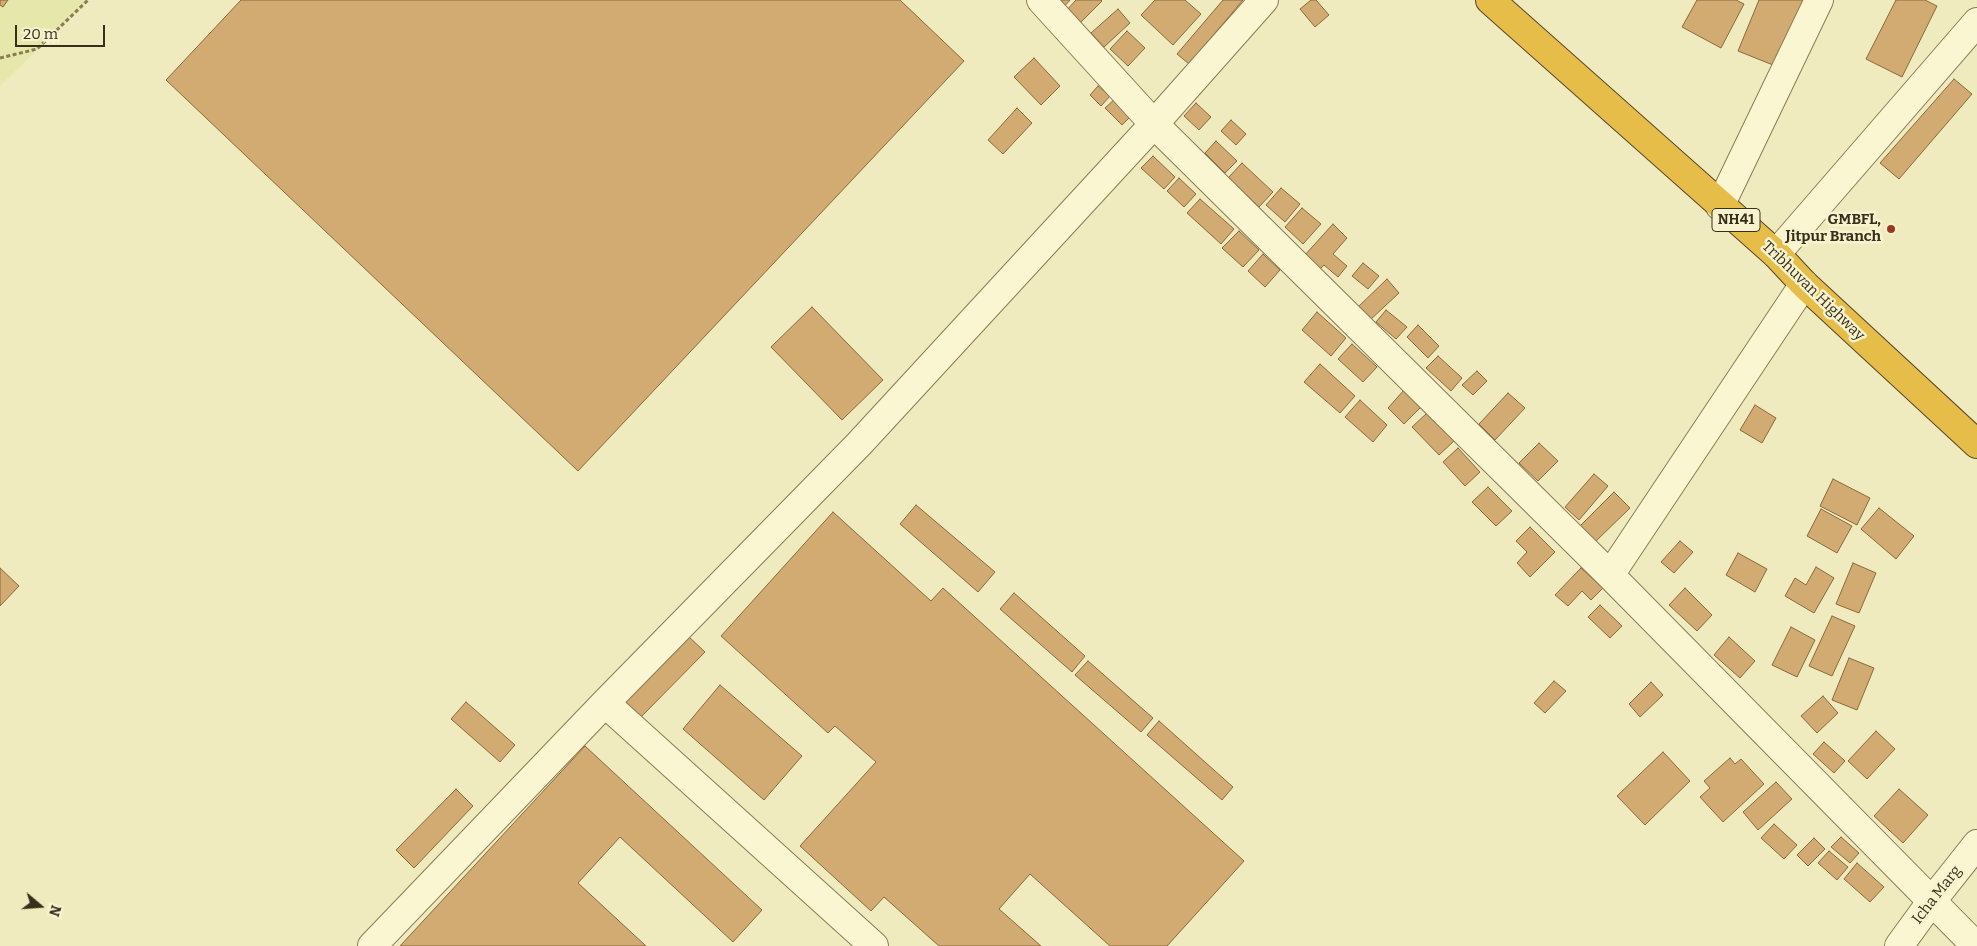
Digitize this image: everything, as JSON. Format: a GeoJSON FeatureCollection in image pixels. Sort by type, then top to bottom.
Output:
{"type":"FeatureCollection","features":[{"type":"Feature","properties":{"kind":"highway","name":"Tribhuvan Highway"},"geometry":{"type":"LineString","coordinates":[[1490,0],[1776,254],[1804,284],[1977,444]]}},
{"type":"Feature","properties":{"kind":"street"},"geometry":{"type":"LineString","coordinates":[[1041,0],[1154,124],[1610,575],[1976,946]]}},
{"type":"Feature","properties":{"kind":"street"},"geometry":{"type":"LineString","coordinates":[[372,946],[605,703],[859,444],[1154,124],[1264,0]]}},
{"type":"Feature","properties":{"kind":"street"},"geometry":{"type":"LineString","coordinates":[[1720,206],[1818,0]]}},
{"type":"Feature","properties":{"kind":"street"},"geometry":{"type":"LineString","coordinates":[[1776,254],[1977,22]]}},
{"type":"Feature","properties":{"kind":"street"},"geometry":{"type":"LineString","coordinates":[[1610,575],[1804,284]]}},
{"type":"Feature","properties":{"kind":"street"},"geometry":{"type":"LineString","coordinates":[[605,703],[874,946]]}},
{"type":"Feature","properties":{"kind":"street","name":"Icha Marg"},"geometry":{"type":"LineString","coordinates":[[1899,946],[1977,844]]}},
{"type":"Feature","properties":{"kind":"path"},"geometry":{"type":"LineString","coordinates":[[0,58],[38,49],[88,0]]}},
{"type":"Feature","properties":{"kind":"green space"},"geometry":{"type":"Polygon","coordinates":[[[0,0],[88,0],[0,86],[0,0]]]}},
{"type":"Feature","properties":{"kind":"building"},"geometry":{"type":"Polygon","coordinates":[[[0,0],[8,0],[3,7],[0,5],[0,0]]]}},
{"type":"Feature","properties":{"kind":"building"},"geometry":{"type":"Polygon","coordinates":[[[241,0],[900,0],[964,61],[578,471],[166,80],[241,0]]]}},
{"type":"Feature","properties":{"kind":"building"},"geometry":{"type":"Polygon","coordinates":[[[1051,0],[1070,0],[1061,10],[1051,0]]]}},
{"type":"Feature","properties":{"kind":"building"},"geometry":{"type":"Polygon","coordinates":[[[1076,0],[1102,1],[1079,24],[1066,11],[1076,0]]]}},
{"type":"Feature","properties":{"kind":"building"},"geometry":{"type":"Polygon","coordinates":[[[1155,0],[1185,0],[1201,14],[1173,45],[1141,15],[1155,0]]]}},
{"type":"Feature","properties":{"kind":"building"},"geometry":{"type":"Polygon","coordinates":[[[1223,0],[1243,0],[1189,64],[1177,54],[1223,0]]]}},
{"type":"Feature","properties":{"kind":"building"},"geometry":{"type":"Polygon","coordinates":[[[1311,0],[1316,0],[1329,15],[1315,27],[1300,9],[1311,0]]]}},
{"type":"Feature","properties":{"kind":"building"},"geometry":{"type":"Polygon","coordinates":[[[1697,0],[1736,0],[1744,4],[1721,48],[1682,27],[1697,0]]]}},
{"type":"Feature","properties":{"kind":"building"},"geometry":{"type":"Polygon","coordinates":[[[1759,0],[1805,0],[1778,67],[1738,51],[1759,0]]]}},
{"type":"Feature","properties":{"kind":"building"},"geometry":{"type":"Polygon","coordinates":[[[1896,0],[1925,0],[1937,6],[1902,77],[1866,59],[1896,0]]]}},
{"type":"Feature","properties":{"kind":"building"},"geometry":{"type":"Polygon","coordinates":[[[1118,9],[1130,23],[1104,47],[1091,33],[1118,9]]]}},
{"type":"Feature","properties":{"kind":"building"},"geometry":{"type":"Polygon","coordinates":[[[1127,31],[1145,48],[1128,66],[1110,49],[1127,31]]]}},
{"type":"Feature","properties":{"kind":"building"},"geometry":{"type":"Polygon","coordinates":[[[1034,58],[1060,86],[1041,105],[1014,77],[1034,58]]]}},
{"type":"Feature","properties":{"kind":"building"},"geometry":{"type":"Polygon","coordinates":[[[1954,79],[1972,94],[1899,179],[1880,163],[1954,79]]]}},
{"type":"Feature","properties":{"kind":"building"},"geometry":{"type":"Polygon","coordinates":[[[1098,86],[1110,96],[1101,106],[1090,95],[1098,86]]]}},
{"type":"Feature","properties":{"kind":"building"},"geometry":{"type":"Polygon","coordinates":[[[1116,98],[1133,114],[1122,125],[1105,108],[1116,98]]]}},
{"type":"Feature","properties":{"kind":"building"},"geometry":{"type":"Polygon","coordinates":[[[1196,103],[1211,117],[1199,130],[1184,116],[1196,103]]]}},
{"type":"Feature","properties":{"kind":"building"},"geometry":{"type":"Polygon","coordinates":[[[1017,108],[1032,123],[1003,154],[988,140],[1017,108]]]}},
{"type":"Feature","properties":{"kind":"building"},"geometry":{"type":"Polygon","coordinates":[[[1231,120],[1246,134],[1236,145],[1221,131],[1231,120]]]}},
{"type":"Feature","properties":{"kind":"building"},"geometry":{"type":"Polygon","coordinates":[[[1216,141],[1237,161],[1225,173],[1205,153],[1216,141]]]}},
{"type":"Feature","properties":{"kind":"building"},"geometry":{"type":"Polygon","coordinates":[[[1153,156],[1175,177],[1164,189],[1141,168],[1153,156]]]}},
{"type":"Feature","properties":{"kind":"building"},"geometry":{"type":"Polygon","coordinates":[[[1242,163],[1273,192],[1259,207],[1228,178],[1242,163]]]}},
{"type":"Feature","properties":{"kind":"building"},"geometry":{"type":"Polygon","coordinates":[[[1179,178],[1196,194],[1184,207],[1167,191],[1179,178]]]}},
{"type":"Feature","properties":{"kind":"building"},"geometry":{"type":"Polygon","coordinates":[[[1281,188],[1300,204],[1285,222],[1266,205],[1281,188]]]}},
{"type":"Feature","properties":{"kind":"building"},"geometry":{"type":"Polygon","coordinates":[[[1200,199],[1234,229],[1221,244],[1187,213],[1200,199]]]}},
{"type":"Feature","properties":{"kind":"building"},"geometry":{"type":"Polygon","coordinates":[[[1302,208],[1321,224],[1303,244],[1285,227],[1302,208]]]}},
{"type":"Feature","properties":{"kind":"building"},"geometry":{"type":"Polygon","coordinates":[[[1333,224],[1347,238],[1333,254],[1347,266],[1338,277],[1324,265],[1319,270],[1304,256],[1333,224]]]}},
{"type":"Feature","properties":{"kind":"building"},"geometry":{"type":"Polygon","coordinates":[[[1239,231],[1259,250],[1243,267],[1222,248],[1239,231]]]}},
{"type":"Feature","properties":{"kind":"building"},"geometry":{"type":"Polygon","coordinates":[[[1263,254],[1280,270],[1265,287],[1248,271],[1263,254]]]}},
{"type":"Feature","properties":{"kind":"building"},"geometry":{"type":"Polygon","coordinates":[[[1363,263],[1379,276],[1368,289],[1352,276],[1363,263]]]}},
{"type":"Feature","properties":{"kind":"building"},"geometry":{"type":"Polygon","coordinates":[[[1387,279],[1399,293],[1369,321],[1357,308],[1387,279]]]}},
{"type":"Feature","properties":{"kind":"building"},"geometry":{"type":"Polygon","coordinates":[[[812,307],[883,380],[842,420],[771,347],[812,307]]]}},
{"type":"Feature","properties":{"kind":"building"},"geometry":{"type":"Polygon","coordinates":[[[1386,310],[1407,327],[1396,339],[1376,322],[1386,310]]]}},
{"type":"Feature","properties":{"kind":"building"},"geometry":{"type":"Polygon","coordinates":[[[1317,312],[1346,338],[1331,356],[1302,330],[1317,312]]]}},
{"type":"Feature","properties":{"kind":"building"},"geometry":{"type":"Polygon","coordinates":[[[1418,325],[1439,346],[1428,358],[1407,337],[1418,325]]]}},
{"type":"Feature","properties":{"kind":"building"},"geometry":{"type":"Polygon","coordinates":[[[1352,344],[1377,367],[1363,382],[1338,359],[1352,344]]]}},
{"type":"Feature","properties":{"kind":"building"},"geometry":{"type":"Polygon","coordinates":[[[1438,356],[1462,378],[1451,391],[1426,368],[1438,356]]]}},
{"type":"Feature","properties":{"kind":"building"},"geometry":{"type":"Polygon","coordinates":[[[1320,364],[1355,396],[1340,413],[1304,382],[1320,364]]]}},
{"type":"Feature","properties":{"kind":"building"},"geometry":{"type":"Polygon","coordinates":[[[1477,371],[1487,381],[1473,395],[1462,385],[1477,371]]]}},
{"type":"Feature","properties":{"kind":"building"},"geometry":{"type":"Polygon","coordinates":[[[1404,390],[1421,407],[1404,424],[1388,408],[1404,390]]]}},
{"type":"Feature","properties":{"kind":"building"},"geometry":{"type":"Polygon","coordinates":[[[1508,393],[1525,408],[1495,440],[1479,424],[1508,393]]]}},
{"type":"Feature","properties":{"kind":"building"},"geometry":{"type":"Polygon","coordinates":[[[1360,400],[1387,425],[1373,442],[1345,417],[1360,400]]]}},
{"type":"Feature","properties":{"kind":"building"},"geometry":{"type":"Polygon","coordinates":[[[1755,405],[1776,418],[1762,443],[1740,430],[1755,405]]]}},
{"type":"Feature","properties":{"kind":"building"},"geometry":{"type":"Polygon","coordinates":[[[1427,413],[1454,441],[1439,455],[1412,427],[1427,413]]]}},
{"type":"Feature","properties":{"kind":"building"},"geometry":{"type":"Polygon","coordinates":[[[1539,443],[1558,461],[1538,481],[1519,463],[1539,443]]]}},
{"type":"Feature","properties":{"kind":"building"},"geometry":{"type":"Polygon","coordinates":[[[1458,448],[1480,472],[1465,486],[1443,462],[1458,448]]]}},
{"type":"Feature","properties":{"kind":"building"},"geometry":{"type":"Polygon","coordinates":[[[1594,474],[1608,486],[1579,520],[1565,507],[1594,474]]]}},
{"type":"Feature","properties":{"kind":"building"},"geometry":{"type":"Polygon","coordinates":[[[1833,479],[1870,498],[1857,525],[1820,506],[1833,479]]]}},
{"type":"Feature","properties":{"kind":"building"},"geometry":{"type":"Polygon","coordinates":[[[1488,487],[1512,511],[1496,526],[1472,502],[1488,487]]]}},
{"type":"Feature","properties":{"kind":"building"},"geometry":{"type":"Polygon","coordinates":[[[1614,492],[1630,508],[1595,542],[1580,526],[1614,492]]]}},
{"type":"Feature","properties":{"kind":"building"},"geometry":{"type":"Polygon","coordinates":[[[916,505],[995,572],[978,592],[900,524],[916,505]]]}},
{"type":"Feature","properties":{"kind":"building"},"geometry":{"type":"Polygon","coordinates":[[[1879,508],[1914,536],[1896,559],[1861,529],[1879,508]]]}},
{"type":"Feature","properties":{"kind":"building"},"geometry":{"type":"Polygon","coordinates":[[[1821,509],[1852,526],[1837,553],[1807,536],[1821,509]]]}},
{"type":"Feature","properties":{"kind":"building"},"geometry":{"type":"Polygon","coordinates":[[[833,512],[931,601],[943,588],[1244,861],[1167,946],[1110,946],[1030,874],[999,909],[1041,946],[939,946],[884,897],[871,911],[800,846],[876,762],[835,726],[828,733],[721,636],[833,512]]]}},
{"type":"Feature","properties":{"kind":"building"},"geometry":{"type":"Polygon","coordinates":[[[1530,527],[1555,552],[1530,577],[1517,563],[1527,552],[1516,541],[1530,527]]]}},
{"type":"Feature","properties":{"kind":"building"},"geometry":{"type":"Polygon","coordinates":[[[1680,541],[1693,552],[1674,573],[1661,562],[1680,541]]]}},
{"type":"Feature","properties":{"kind":"building"},"geometry":{"type":"Polygon","coordinates":[[[1738,553],[1767,569],[1755,592],[1726,575],[1738,553]]]}},
{"type":"Feature","properties":{"kind":"building"},"geometry":{"type":"Polygon","coordinates":[[[1853,563],[1876,573],[1859,613],[1836,604],[1853,563]]]}},
{"type":"Feature","properties":{"kind":"building"},"geometry":{"type":"Polygon","coordinates":[[[1816,567],[1834,578],[1814,613],[1785,596],[1795,578],[1806,585],[1816,567]]]}},
{"type":"Feature","properties":{"kind":"building"},"geometry":{"type":"Polygon","coordinates":[[[0,568],[19,586],[0,606],[0,568]]]}},
{"type":"Feature","properties":{"kind":"building"},"geometry":{"type":"Polygon","coordinates":[[[1581,568],[1603,588],[1591,600],[1582,591],[1568,606],[1555,595],[1581,568]]]}},
{"type":"Feature","properties":{"kind":"building"},"geometry":{"type":"Polygon","coordinates":[[[1685,588],[1712,615],[1697,631],[1669,605],[1685,588]]]}},
{"type":"Feature","properties":{"kind":"building"},"geometry":{"type":"Polygon","coordinates":[[[1014,593],[1085,656],[1072,672],[1000,609],[1014,593]]]}},
{"type":"Feature","properties":{"kind":"building"},"geometry":{"type":"Polygon","coordinates":[[[1600,605],[1622,626],[1610,638],[1588,617],[1600,605]]]}},
{"type":"Feature","properties":{"kind":"building"},"geometry":{"type":"Polygon","coordinates":[[[1832,616],[1855,626],[1832,676],[1809,666],[1832,616]]]}},
{"type":"Feature","properties":{"kind":"building"},"geometry":{"type":"Polygon","coordinates":[[[1791,627],[1815,640],[1797,677],[1772,665],[1791,627]]]}},
{"type":"Feature","properties":{"kind":"building"},"geometry":{"type":"Polygon","coordinates":[[[688,636],[705,652],[639,719],[622,703],[688,636]]]}},
{"type":"Feature","properties":{"kind":"building"},"geometry":{"type":"Polygon","coordinates":[[[1729,637],[1755,661],[1740,678],[1714,655],[1729,637]]]}},
{"type":"Feature","properties":{"kind":"building"},"geometry":{"type":"Polygon","coordinates":[[[1849,658],[1874,668],[1857,710],[1832,700],[1849,658]]]}},
{"type":"Feature","properties":{"kind":"building"},"geometry":{"type":"Polygon","coordinates":[[[1088,661],[1153,718],[1141,732],[1075,675],[1088,661]]]}},
{"type":"Feature","properties":{"kind":"building"},"geometry":{"type":"Polygon","coordinates":[[[1554,681],[1566,691],[1545,713],[1534,703],[1554,681]]]}},
{"type":"Feature","properties":{"kind":"building"},"geometry":{"type":"Polygon","coordinates":[[[1651,682],[1663,695],[1640,717],[1629,704],[1651,682]]]}},
{"type":"Feature","properties":{"kind":"building"},"geometry":{"type":"Polygon","coordinates":[[[720,685],[802,756],[764,800],[683,729],[720,685]]]}},
{"type":"Feature","properties":{"kind":"building"},"geometry":{"type":"Polygon","coordinates":[[[1823,696],[1838,713],[1817,733],[1801,716],[1823,696]]]}},
{"type":"Feature","properties":{"kind":"building"},"geometry":{"type":"Polygon","coordinates":[[[466,702],[515,745],[500,762],[451,719],[466,702]]]}},
{"type":"Feature","properties":{"kind":"building"},"geometry":{"type":"Polygon","coordinates":[[[1159,721],[1233,787],[1222,800],[1147,735],[1159,721]]]}},
{"type":"Feature","properties":{"kind":"building"},"geometry":{"type":"Polygon","coordinates":[[[1876,731],[1895,749],[1867,779],[1848,761],[1876,731]]]}},
{"type":"Feature","properties":{"kind":"building"},"geometry":{"type":"Polygon","coordinates":[[[1824,742],[1845,761],[1834,773],[1813,754],[1824,742]]]}},
{"type":"Feature","properties":{"kind":"building"},"geometry":{"type":"Polygon","coordinates":[[[585,746],[762,910],[733,942],[620,837],[578,883],[646,946],[400,946],[585,746]]]}},
{"type":"Feature","properties":{"kind":"building"},"geometry":{"type":"Polygon","coordinates":[[[1663,752],[1690,781],[1645,825],[1617,796],[1663,752]]]}},
{"type":"Feature","properties":{"kind":"building"},"geometry":{"type":"Polygon","coordinates":[[[1730,758],[1735,764],[1741,759],[1764,784],[1723,822],[1700,797],[1710,788],[1704,781],[1730,758]]]}},
{"type":"Feature","properties":{"kind":"building"},"geometry":{"type":"Polygon","coordinates":[[[1776,782],[1792,799],[1758,830],[1743,812],[1776,782]]]}},
{"type":"Feature","properties":{"kind":"building"},"geometry":{"type":"Polygon","coordinates":[[[456,789],[473,806],[414,868],[396,850],[456,789]]]}},
{"type":"Feature","properties":{"kind":"building"},"geometry":{"type":"Polygon","coordinates":[[[1899,789],[1928,815],[1903,843],[1874,816],[1899,789]]]}},
{"type":"Feature","properties":{"kind":"building"},"geometry":{"type":"Polygon","coordinates":[[[1774,824],[1797,845],[1784,859],[1761,838],[1774,824]]]}},
{"type":"Feature","properties":{"kind":"building"},"geometry":{"type":"Polygon","coordinates":[[[1841,837],[1859,853],[1850,863],[1831,847],[1841,837]]]}},
{"type":"Feature","properties":{"kind":"building"},"geometry":{"type":"Polygon","coordinates":[[[1814,838],[1825,849],[1808,866],[1797,855],[1814,838]]]}},
{"type":"Feature","properties":{"kind":"building"},"geometry":{"type":"Polygon","coordinates":[[[1829,851],[1848,867],[1837,880],[1818,863],[1829,851]]]}},
{"type":"Feature","properties":{"kind":"building"},"geometry":{"type":"Polygon","coordinates":[[[1857,863],[1884,887],[1870,902],[1844,879],[1857,863]]]}},
{"type":"Feature","properties":{"kind":"place","name":"GMBFL, Jitpur Branch"},"geometry":{"type":"Point","coordinates":[1891,229]}}]}
